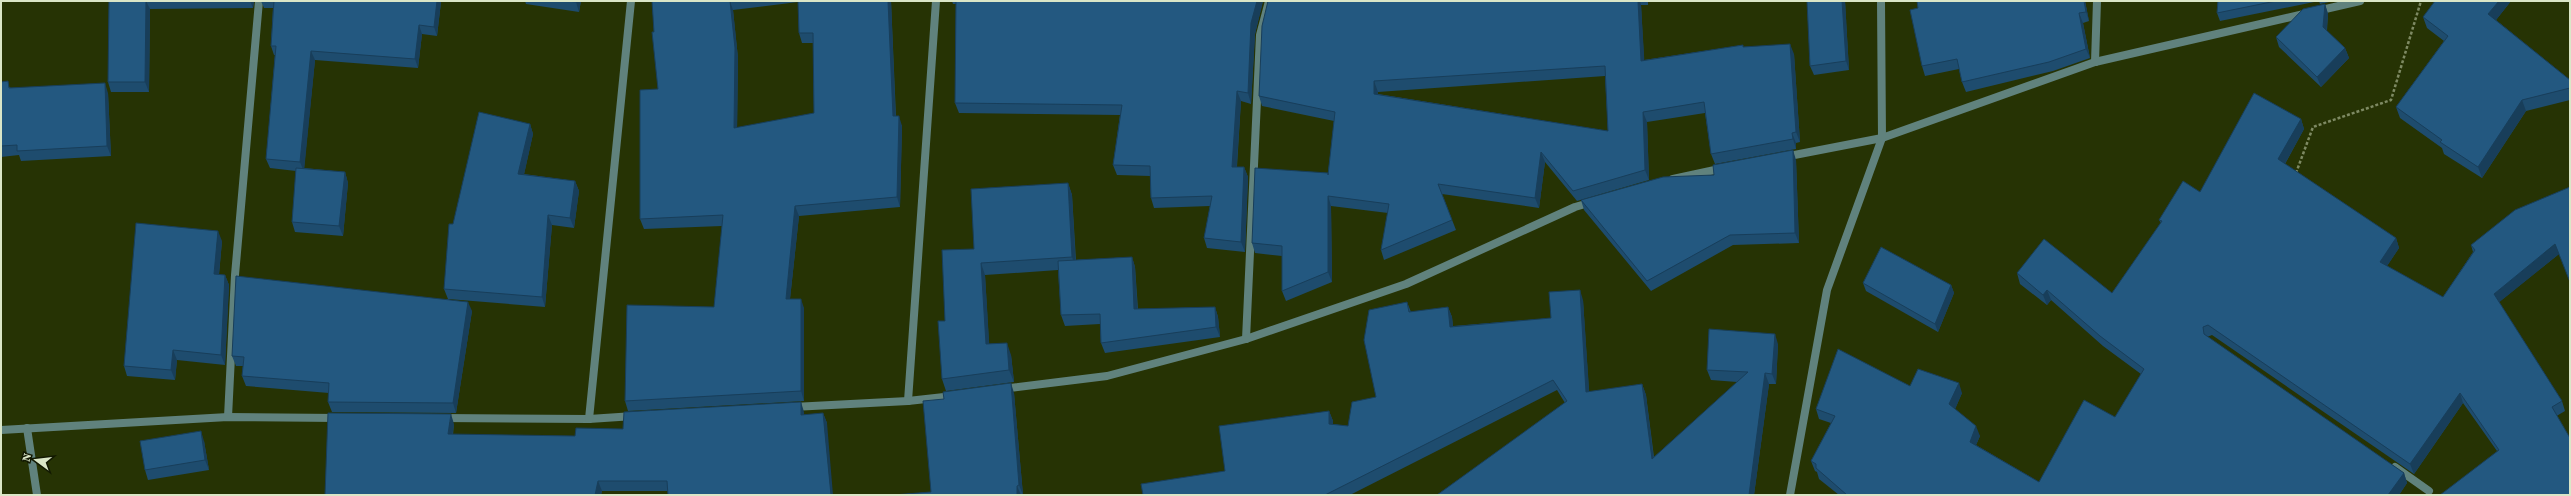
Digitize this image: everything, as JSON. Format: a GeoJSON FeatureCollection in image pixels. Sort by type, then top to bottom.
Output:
{"type":"FeatureCollection","features":[{"type":"Feature","properties":{"kind":"street"},"geometry":{"type":"LineString","coordinates":[[228,417],[235,275],[259,1]]}},
{"type":"Feature","properties":{"kind":"street"},"geometry":{"type":"LineString","coordinates":[[589,419],[631,1]]}},
{"type":"Feature","properties":{"kind":"street"},"geometry":{"type":"LineString","coordinates":[[908,401],[936,1]]}},
{"type":"Feature","properties":{"kind":"street"},"geometry":{"type":"LineString","coordinates":[[1246,339],[1260,35],[1269,1]]}},
{"type":"Feature","properties":{"kind":"street"},"geometry":{"type":"LineString","coordinates":[[1790,495],[1827,290],[1882,138],[1882,1]]}},
{"type":"Feature","properties":{"kind":"street"},"geometry":{"type":"LineString","coordinates":[[2095,62],[2097,1]]}},
{"type":"Feature","properties":{"kind":"street"},"geometry":{"type":"LineString","coordinates":[[1773,160],[1882,138],[2095,62],[2360,1]]}},
{"type":"Feature","properties":{"kind":"street"},"geometry":{"type":"LineString","coordinates":[[1664,181],[1734,167]]}},
{"type":"Feature","properties":{"kind":"street"},"geometry":{"type":"LineString","coordinates":[[992,391],[1107,376],[1246,339],[1406,284],[1575,207],[1605,199]]}},
{"type":"Feature","properties":{"kind":"street"},"geometry":{"type":"LineString","coordinates":[[781,408],[908,401],[962,394]]}},
{"type":"Feature","properties":{"kind":"street"},"geometry":{"type":"LineString","coordinates":[[429,418],[589,419],[645,416]]}},
{"type":"Feature","properties":{"kind":"street"},"geometry":{"type":"LineString","coordinates":[[1,430],[228,417],[349,418]]}},
{"type":"Feature","properties":{"kind":"street"},"geometry":{"type":"LineString","coordinates":[[27,428],[37,495]]}},
{"type":"Feature","properties":{"kind":"street"},"geometry":{"type":"LineString","coordinates":[[2390,464],[2429,491]]}},
{"type":"Feature","properties":{"kind":"path"},"geometry":{"type":"LineString","coordinates":[[2294,179],[2313,127],[2391,100],[2421,1]]}},
{"type":"Feature","properties":{"kind":"building"},"geometry":{"type":"Polygon","coordinates":[[[109,1],[146,1],[145,82],[108,82],[109,1]]]}},
{"type":"Feature","properties":{"kind":"building"},"geometry":{"type":"Polygon","coordinates":[[[274,1],[437,1],[434,27],[419,25],[415,59],[311,51],[300,162],[266,159],[276,46],[271,46],[274,1]]]}},
{"type":"Feature","properties":{"kind":"building"},"geometry":{"type":"Polygon","coordinates":[[[652,1],[730,1],[735,48],[734,128],[814,113],[813,33],[799,33],[798,1],[888,1],[893,116],[899,116],[897,197],[795,206],[786,299],[801,299],[801,391],[625,401],[627,305],[714,307],[723,215],[640,219],[640,90],[658,89],[652,32],[654,32],[652,1]]]}},
{"type":"Feature","properties":{"kind":"building"},"geometry":{"type":"Polygon","coordinates":[[[956,1],[1257,1],[1251,23],[1248,93],[1237,91],[1232,167],[1244,167],[1241,242],[1204,238],[1212,196],[1151,198],[1150,166],[1113,165],[1122,105],[955,103],[956,1]]]}},
{"type":"Feature","properties":{"kind":"building"},"geometry":{"type":"Polygon","coordinates":[[[1268,1],[1638,1],[1641,61],[1743,45],[1743,47],[1790,44],[1796,132],[1792,133],[1793,139],[1711,154],[1704,102],[1643,112],[1645,170],[1573,191],[1541,152],[1535,198],[1438,184],[1452,220],[1381,250],[1389,204],[1328,196],[1328,272],[1282,291],[1282,246],[1252,243],[1255,168],[1328,173],[1328,175],[1335,112],[1259,96],[1262,26],[1268,1]],[[1605,66],[1374,81],[1374,94],[1608,131],[1605,66]]]}},
{"type":"Feature","properties":{"kind":"building"},"geometry":{"type":"Polygon","coordinates":[[[1807,1],[1842,1],[1846,61],[1810,66],[1807,1]]]}},
{"type":"Feature","properties":{"kind":"building"},"geometry":{"type":"Polygon","coordinates":[[[1917,1],[2084,1],[2086,12],[2079,13],[2086,49],[2049,62],[1962,82],[1957,59],[1922,66],[1910,10],[1918,8],[1917,1]]]}},
{"type":"Feature","properties":{"kind":"building"},"geometry":{"type":"Polygon","coordinates":[[[2218,1],[2276,1],[2217,13],[2218,1]]]}},
{"type":"Feature","properties":{"kind":"building"},"geometry":{"type":"Polygon","coordinates":[[[2435,1],[2499,1],[2488,14],[2570,80],[2570,88],[2522,100],[2478,167],[2440,142],[2442,140],[2396,107],[2448,36],[2423,17],[2435,1]]]}},
{"type":"Feature","properties":{"kind":"building"},"geometry":{"type":"Polygon","coordinates":[[[2325,4],[2323,27],[2345,48],[2317,77],[2276,37],[2303,9],[2325,4]]]}},
{"type":"Feature","properties":{"kind":"building"},"geometry":{"type":"Polygon","coordinates":[[[8,81],[9,88],[105,83],[107,146],[17,151],[17,145],[1,146],[1,82],[8,81]]]}},
{"type":"Feature","properties":{"kind":"building"},"geometry":{"type":"Polygon","coordinates":[[[2254,93],[2301,119],[2278,159],[2396,238],[2380,262],[2443,297],[2475,250],[2471,245],[2515,210],[2570,187],[2570,282],[2555,244],[2494,294],[2562,401],[2552,407],[2570,438],[2570,495],[2440,495],[2499,450],[2460,393],[2410,464],[2208,325],[2203,327],[2204,334],[2404,473],[2388,495],[1847,495],[1816,468],[1816,464],[1811,461],[1835,416],[1816,409],[1838,349],[1910,386],[1918,369],[1959,383],[1949,404],[1976,426],[1970,442],[2039,482],[2084,400],[2115,417],[2144,369],[2100,336],[2047,290],[2043,295],[2017,273],[2044,239],[2112,293],[2162,221],[2159,220],[2183,181],[2200,192],[2254,93]]]}},
{"type":"Feature","properties":{"kind":"building"},"geometry":{"type":"Polygon","coordinates":[[[479,112],[530,124],[518,174],[575,181],[570,218],[548,215],[542,297],[444,289],[449,224],[453,224],[479,112]]]}},
{"type":"Feature","properties":{"kind":"building"},"geometry":{"type":"Polygon","coordinates":[[[1793,150],[1795,233],[1730,235],[1647,281],[1581,200],[1663,177],[1714,175],[1713,165],[1793,150]]]}},
{"type":"Feature","properties":{"kind":"building"},"geometry":{"type":"Polygon","coordinates":[[[296,168],[345,172],[339,226],[292,222],[296,168]]]}},
{"type":"Feature","properties":{"kind":"building"},"geometry":{"type":"Polygon","coordinates":[[[1068,183],[1072,257],[981,263],[986,344],[1007,343],[1009,370],[942,379],[938,321],[945,321],[942,250],[974,249],[971,189],[1068,183]]]}},
{"type":"Feature","properties":{"kind":"building"},"geometry":{"type":"Polygon","coordinates":[[[136,223],[218,231],[214,274],[225,275],[221,355],[173,350],[171,370],[124,366],[136,223]]]}},
{"type":"Feature","properties":{"kind":"building"},"geometry":{"type":"Polygon","coordinates":[[[1881,247],[1951,285],[1935,324],[1863,283],[1881,247]]]}},
{"type":"Feature","properties":{"kind":"building"},"geometry":{"type":"Polygon","coordinates":[[[1132,257],[1134,309],[1215,307],[1216,327],[1101,343],[1100,314],[1061,315],[1058,261],[1132,257]]]}},
{"type":"Feature","properties":{"kind":"building"},"geometry":{"type":"Polygon","coordinates":[[[236,276],[468,302],[453,403],[328,402],[329,383],[242,376],[244,357],[232,356],[236,276]]]}},
{"type":"Feature","properties":{"kind":"building"},"geometry":{"type":"Polygon","coordinates":[[[1580,290],[1586,392],[1642,384],[1652,459],[1748,372],[1707,370],[1709,329],[1775,334],[1772,374],[1765,373],[1749,495],[1437,495],[1567,401],[1553,380],[1325,495],[1143,495],[1141,484],[1225,471],[1219,426],[1329,411],[1329,424],[1348,426],[1352,402],[1376,397],[1364,340],[1369,310],[1407,302],[1409,312],[1448,307],[1450,327],[1551,318],[1549,292],[1580,290]]]}},
{"type":"Feature","properties":{"kind":"building"},"geometry":{"type":"Polygon","coordinates":[[[1011,383],[1019,485],[1017,486],[1017,495],[893,495],[931,492],[923,401],[944,399],[943,392],[1011,383]]]}},
{"type":"Feature","properties":{"kind":"building"},"geometry":{"type":"Polygon","coordinates":[[[801,402],[801,415],[823,413],[831,495],[668,495],[667,481],[598,481],[595,495],[325,495],[328,413],[451,414],[448,434],[575,436],[576,428],[623,429],[624,412],[801,402]]]}},
{"type":"Feature","properties":{"kind":"building"},"geometry":{"type":"Polygon","coordinates":[[[201,431],[205,460],[145,470],[140,441],[201,431]]]}}]}
